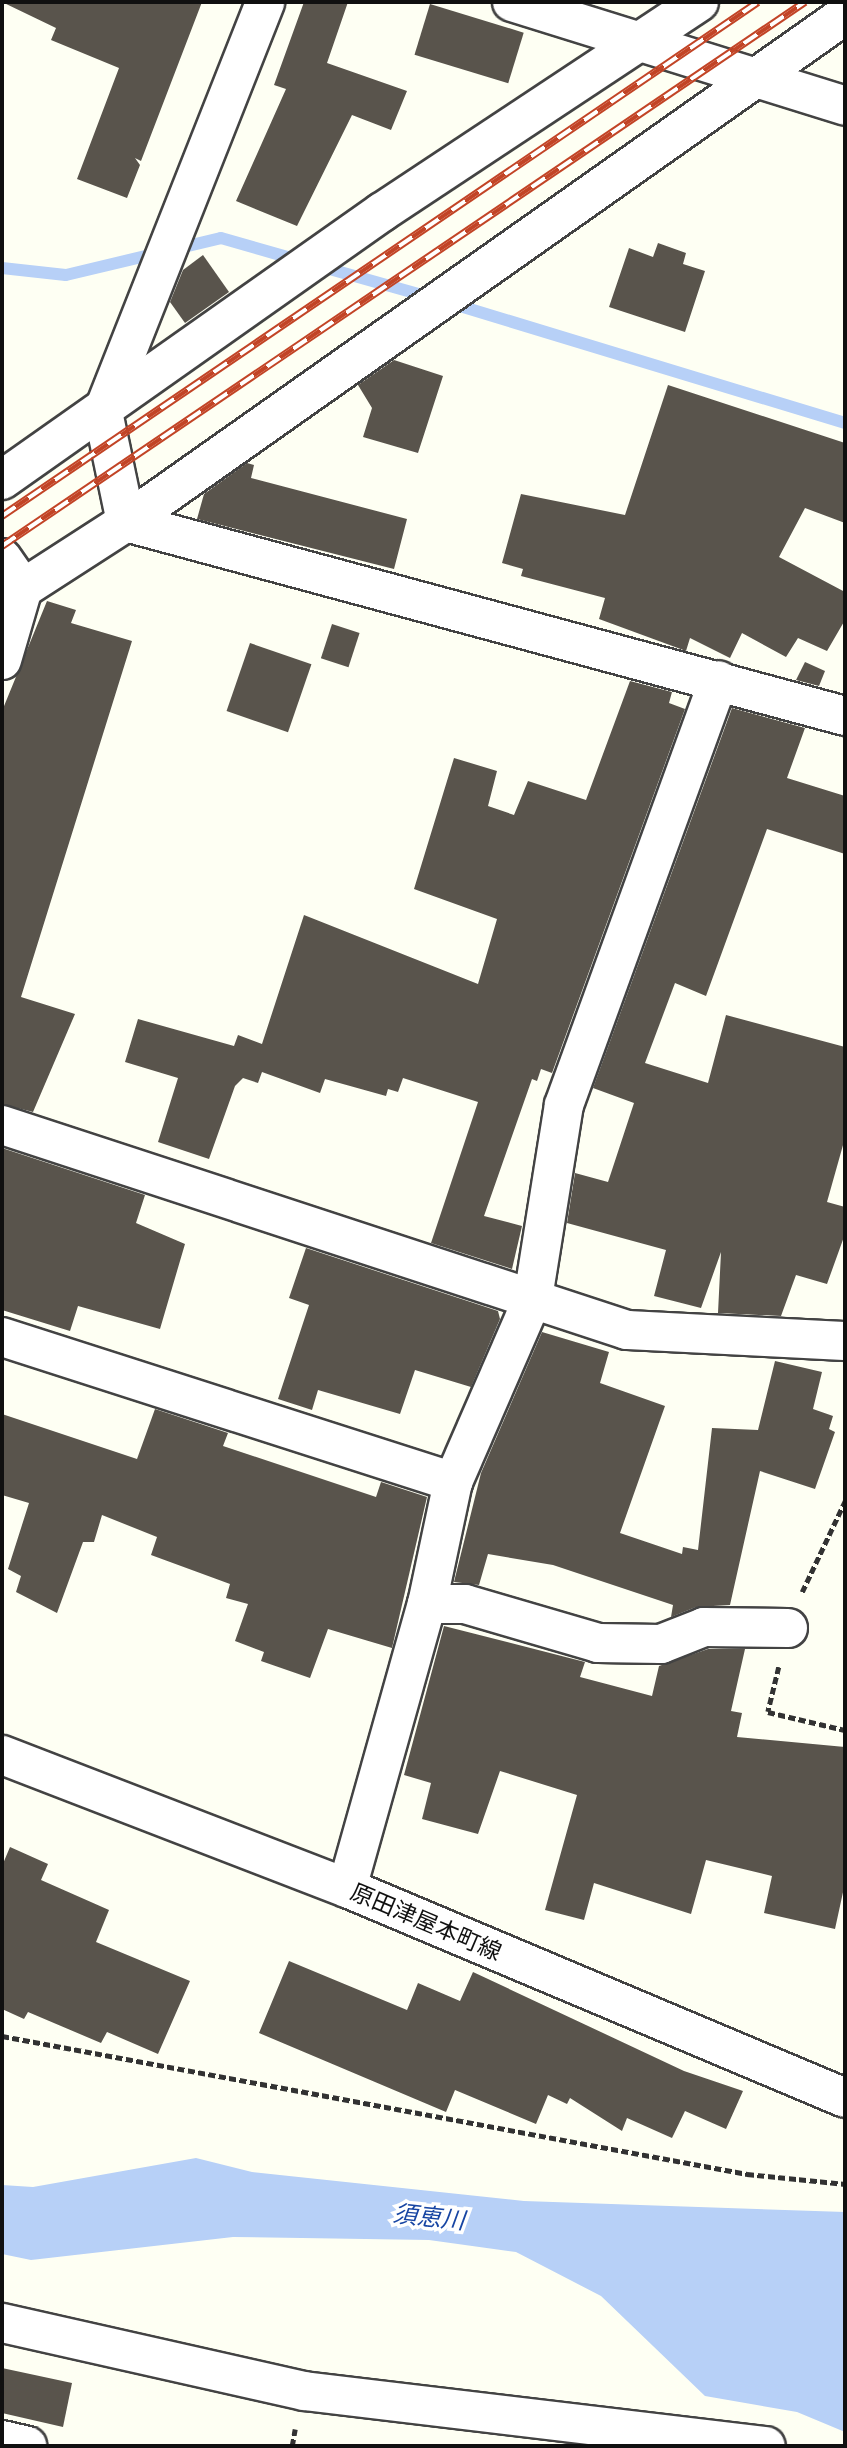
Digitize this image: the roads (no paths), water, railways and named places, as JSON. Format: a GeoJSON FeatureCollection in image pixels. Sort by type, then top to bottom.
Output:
{"type":"FeatureCollection","features":[{"type":"Feature","properties":{"kind":"street"},"geometry":{"type":"LineString","coordinates":[[126,522],[103,412],[265,2]]}},
{"type":"Feature","properties":{"kind":"street"},"geometry":{"type":"LineString","coordinates":[[512,2],[845,106]]}},
{"type":"Feature","properties":{"kind":"street"},"geometry":{"type":"LineString","coordinates":[[2,480],[279,289],[382,212],[699,2]]}},
{"type":"Feature","properties":{"kind":"street"},"geometry":{"type":"LineString","coordinates":[[2,660],[9,583],[126,522],[754,76],[845,15]]}},
{"type":"Feature","properties":{"kind":"street"},"geometry":{"type":"LineString","coordinates":[[126,522],[845,716]]}},
{"type":"Feature","properties":{"kind":"street"},"geometry":{"type":"LineString","coordinates":[[347,1888],[428,1604],[453,1482],[534,1298],[564,1105],[719,680]]}},
{"type":"Feature","properties":{"kind":"street"},"geometry":{"type":"LineString","coordinates":[[2,1125],[627,1330],[845,1341]]}},
{"type":"Feature","properties":{"kind":"street"},"geometry":{"type":"LineString","coordinates":[[2,1337],[453,1482]]}},
{"type":"Feature","properties":{"kind":"street"},"geometry":{"type":"LineString","coordinates":[[428,1604],[465,1604],[597,1643],[661,1644],[704,1627],[788,1628]]}},
{"type":"Feature","properties":{"kind":"street","name":"原田津屋本町線"},"geometry":{"type":"LineString","coordinates":[[2,1755],[347,1888],[845,2098]]}},
{"type":"Feature","properties":{"kind":"street"},"geometry":{"type":"LineString","coordinates":[[2,2323],[304,2390],[766,2446]]}},
{"type":"Feature","properties":{"kind":"street"},"geometry":{"type":"LineString","coordinates":[[2,2440],[27,2446]]}},
{"type":"Feature","properties":{"kind":"water","name":"須恵川"},"geometry":{"type":"Polygon","coordinates":[[[196,2158],[252,2172],[524,2201],[845,2212],[845,2432],[797,2412],[705,2396],[601,2296],[516,2252],[429,2240],[233,2237],[31,2260],[2,2254],[2,2185],[33,2187],[196,2158]]]}},
{"type":"Feature","properties":{"kind":"waterway"},"geometry":{"type":"LineString","coordinates":[[2,268],[66,275],[221,238],[301,261]]}},
{"type":"Feature","properties":{"kind":"waterway"},"geometry":{"type":"LineString","coordinates":[[319,266],[433,298]]}},
{"type":"Feature","properties":{"kind":"waterway"},"geometry":{"type":"LineString","coordinates":[[450,303],[845,423]]}},
{"type":"Feature","properties":{"kind":"railway"},"geometry":{"type":"LineString","coordinates":[[2,516],[758,2]]}},
{"type":"Feature","properties":{"kind":"railway"},"geometry":{"type":"LineString","coordinates":[[2,546],[805,2]]}}]}
